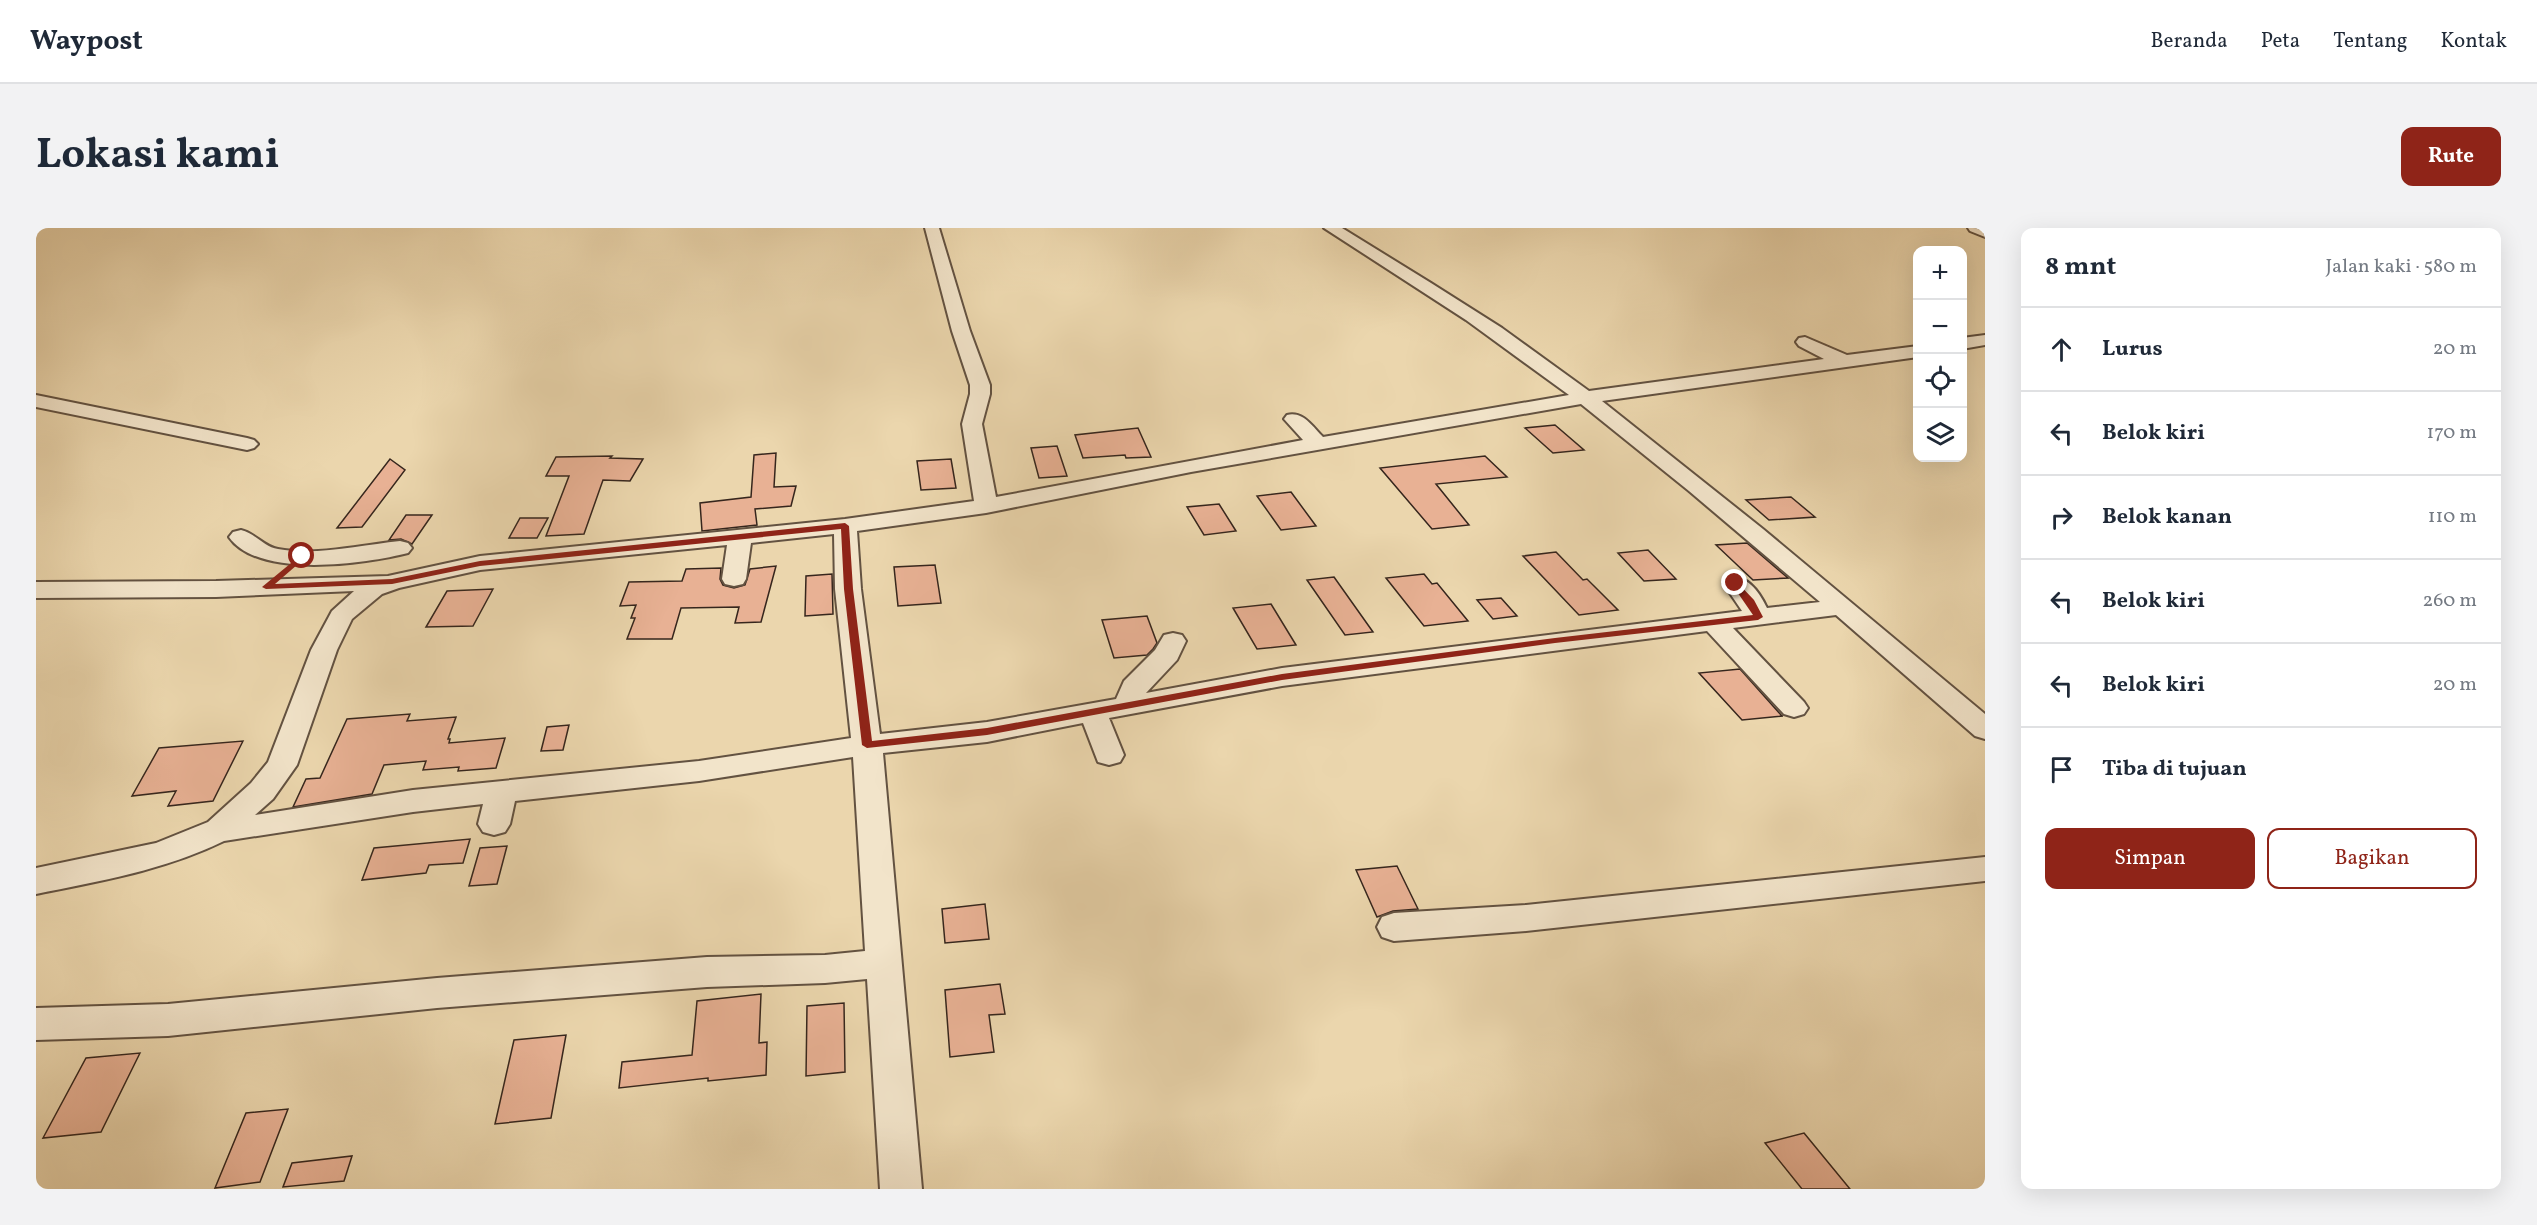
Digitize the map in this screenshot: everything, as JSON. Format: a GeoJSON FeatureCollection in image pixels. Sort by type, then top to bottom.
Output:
{"type":"FeatureCollection","features":[{"type":"Feature","properties":{"kind":"street"},"geometry":{"type":"LineString","coordinates":[[932,228],[961,331],[980,385],[980,394],[972,424],[987,506]]}},
{"type":"Feature","properties":{"kind":"street"},"geometry":{"type":"LineString","coordinates":[[1331,228],[1487,327],[1584,398],[1762,539],[1839,607],[1985,729]]}},
{"type":"Feature","properties":{"kind":"street"},"geometry":{"type":"LineString","coordinates":[[1975,228],[1985,232]]}},
{"type":"Feature","properties":{"kind":"street"},"geometry":{"type":"LineString","coordinates":[[1967,343],[1985,340]]}},
{"type":"Feature","properties":{"kind":"street"},"geometry":{"type":"LineString","coordinates":[[1805,342],[1844,361]]}},
{"type":"Feature","properties":{"kind":"street"},"geometry":{"type":"LineString","coordinates":[[36,881],[109,867],[160,854],[192,843],[219,830],[262,790],[282,765],[324,650],[341,616],[373,589],[392,582],[480,563],[740,538],[828,520],[987,506],[1317,443],[1584,398],[1913,352]]}},
{"type":"Feature","properties":{"kind":"street"},"geometry":{"type":"LineString","coordinates":[[36,401],[247,444]]}},
{"type":"Feature","properties":{"kind":"street"},"geometry":{"type":"LineString","coordinates":[[1293,419],[1317,443]]}},
{"type":"Feature","properties":{"kind":"street"},"geometry":{"type":"LineString","coordinates":[[828,520],[852,623],[867,745],[901,1189]]}},
{"type":"Feature","properties":{"kind":"street"},"geometry":{"type":"LineString","coordinates":[[241,537],[264,553],[276,556],[400,548]]}},
{"type":"Feature","properties":{"kind":"street"},"geometry":{"type":"LineString","coordinates":[[734,579],[740,538]]}},
{"type":"Feature","properties":{"kind":"street"},"geometry":{"type":"LineString","coordinates":[[266,587],[302,556]]}},
{"type":"Feature","properties":{"kind":"street"},"geometry":{"type":"LineString","coordinates":[[36,590],[266,587],[392,582]]}},
{"type":"Feature","properties":{"kind":"street"},"geometry":{"type":"LineString","coordinates":[[1735,583],[1751,602],[1758,617]]}},
{"type":"Feature","properties":{"kind":"street"},"geometry":{"type":"LineString","coordinates":[[219,830],[252,827],[413,801],[699,771],[867,745],[987,732],[1282,677],[1543,642],[1839,607]]}},
{"type":"Feature","properties":{"kind":"street"},"geometry":{"type":"LineString","coordinates":[[1713,622],[1794,708]]}},
{"type":"Feature","properties":{"kind":"street"},"geometry":{"type":"LineString","coordinates":[[1128,707],[1134,687],[1167,654],[1173,641]]}},
{"type":"Feature","properties":{"kind":"street"},"geometry":{"type":"LineString","coordinates":[[1094,713],[1109,755]]}},
{"type":"Feature","properties":{"kind":"street"},"geometry":{"type":"LineString","coordinates":[[494,824],[502,791]]}},
{"type":"Feature","properties":{"kind":"street"},"geometry":{"type":"LineString","coordinates":[[1394,927],[1526,918],[1985,869]]}},
{"type":"Feature","properties":{"kind":"street"},"geometry":{"type":"LineString","coordinates":[[36,1024],[168,1020],[437,993],[671,975],[825,969],[884,963]]}},
{"type":"Feature","properties":{"kind":"building"},"geometry":{"type":"Polygon","coordinates":[[[1555,425],[1584,450],[1553,453],[1525,428],[1555,425]]]}},
{"type":"Feature","properties":{"kind":"building"},"geometry":{"type":"Polygon","coordinates":[[[1138,428],[1151,457],[1126,458],[1125,455],[1083,458],[1075,435],[1138,428]]]}},
{"type":"Feature","properties":{"kind":"building"},"geometry":{"type":"Polygon","coordinates":[[[1057,446],[1067,476],[1039,478],[1031,448],[1057,446]]]}},
{"type":"Feature","properties":{"kind":"building"},"geometry":{"type":"Polygon","coordinates":[[[776,453],[774,487],[796,486],[791,506],[755,509],[757,525],[702,531],[700,503],[751,497],[754,455],[776,453]]]}},
{"type":"Feature","properties":{"kind":"building"},"geometry":{"type":"Polygon","coordinates":[[[612,456],[610,458],[643,459],[630,481],[603,480],[584,534],[546,536],[569,476],[546,476],[556,457],[612,456]]]}},
{"type":"Feature","properties":{"kind":"building"},"geometry":{"type":"Polygon","coordinates":[[[1485,456],[1507,477],[1436,484],[1469,525],[1432,529],[1380,468],[1485,456]]]}},
{"type":"Feature","properties":{"kind":"building"},"geometry":{"type":"Polygon","coordinates":[[[390,459],[405,470],[362,527],[337,528],[390,459]]]}},
{"type":"Feature","properties":{"kind":"building"},"geometry":{"type":"Polygon","coordinates":[[[951,459],[956,488],[921,490],[917,461],[951,459]]]}},
{"type":"Feature","properties":{"kind":"building"},"geometry":{"type":"Polygon","coordinates":[[[1291,492],[1316,526],[1281,530],[1257,496],[1291,492]]]}},
{"type":"Feature","properties":{"kind":"building"},"geometry":{"type":"Polygon","coordinates":[[[1791,497],[1815,517],[1769,520],[1746,500],[1791,497]]]}},
{"type":"Feature","properties":{"kind":"building"},"geometry":{"type":"Polygon","coordinates":[[[1219,504],[1236,531],[1204,535],[1187,507],[1219,504]]]}},
{"type":"Feature","properties":{"kind":"building"},"geometry":{"type":"Polygon","coordinates":[[[406,515],[432,515],[412,544],[401,539],[389,540],[406,515]]]}},
{"type":"Feature","properties":{"kind":"building"},"geometry":{"type":"Polygon","coordinates":[[[520,518],[548,518],[537,538],[509,538],[520,518]]]}},
{"type":"Feature","properties":{"kind":"building"},"geometry":{"type":"Polygon","coordinates":[[[1747,543],[1788,578],[1753,580],[1716,545],[1747,543]]]}},
{"type":"Feature","properties":{"kind":"building"},"geometry":{"type":"Polygon","coordinates":[[[1648,550],[1676,579],[1644,581],[1618,553],[1648,550]]]}},
{"type":"Feature","properties":{"kind":"building"},"geometry":{"type":"Polygon","coordinates":[[[1556,552],[1583,580],[1587,579],[1618,610],[1579,615],[1523,556],[1556,552]]]}},
{"type":"Feature","properties":{"kind":"building"},"geometry":{"type":"Polygon","coordinates":[[[935,565],[941,603],[898,606],[894,567],[935,565]]]}},
{"type":"Feature","properties":{"kind":"building"},"geometry":{"type":"Polygon","coordinates":[[[776,566],[761,622],[735,623],[739,607],[681,608],[672,639],[627,639],[635,618],[631,618],[636,605],[620,606],[629,582],[682,581],[686,569],[721,568],[720,579],[723,585],[734,588],[745,585],[750,569],[776,566]]]}},
{"type":"Feature","properties":{"kind":"building"},"geometry":{"type":"Polygon","coordinates":[[[832,574],[833,614],[805,616],[806,576],[832,574]]]}},
{"type":"Feature","properties":{"kind":"building"},"geometry":{"type":"Polygon","coordinates":[[[1424,574],[1432,584],[1437,583],[1468,621],[1424,626],[1386,578],[1424,574]]]}},
{"type":"Feature","properties":{"kind":"building"},"geometry":{"type":"Polygon","coordinates":[[[1334,577],[1373,632],[1345,635],[1307,580],[1334,577]]]}},
{"type":"Feature","properties":{"kind":"building"},"geometry":{"type":"Polygon","coordinates":[[[493,589],[473,626],[426,627],[447,591],[493,589]]]}},
{"type":"Feature","properties":{"kind":"building"},"geometry":{"type":"Polygon","coordinates":[[[1501,598],[1517,616],[1493,619],[1477,600],[1501,598]]]}},
{"type":"Feature","properties":{"kind":"building"},"geometry":{"type":"Polygon","coordinates":[[[1271,604],[1296,645],[1257,649],[1233,608],[1271,604]]]}},
{"type":"Feature","properties":{"kind":"building"},"geometry":{"type":"Polygon","coordinates":[[[1147,616],[1157,643],[1153,649],[1147,655],[1114,658],[1102,620],[1147,616]]]}},
{"type":"Feature","properties":{"kind":"building"},"geometry":{"type":"Polygon","coordinates":[[[1740,669],[1783,716],[1742,720],[1699,673],[1740,669]]]}},
{"type":"Feature","properties":{"kind":"building"},"geometry":{"type":"Polygon","coordinates":[[[410,714],[407,721],[456,717],[448,739],[450,739],[449,743],[505,738],[496,768],[458,771],[459,767],[423,770],[426,761],[384,765],[372,794],[293,807],[306,779],[320,778],[347,719],[410,714]]]}},
{"type":"Feature","properties":{"kind":"building"},"geometry":{"type":"Polygon","coordinates":[[[569,725],[563,750],[541,751],[547,727],[569,725]]]}},
{"type":"Feature","properties":{"kind":"building"},"geometry":{"type":"Polygon","coordinates":[[[243,741],[213,801],[168,806],[176,791],[132,796],[159,748],[243,741]]]}},
{"type":"Feature","properties":{"kind":"building"},"geometry":{"type":"Polygon","coordinates":[[[470,839],[463,863],[429,865],[426,873],[362,880],[374,848],[470,839]]]}},
{"type":"Feature","properties":{"kind":"building"},"geometry":{"type":"Polygon","coordinates":[[[507,846],[497,884],[469,886],[480,848],[507,846]]]}},
{"type":"Feature","properties":{"kind":"building"},"geometry":{"type":"Polygon","coordinates":[[[1397,866],[1418,909],[1393,911],[1377,917],[1356,870],[1397,866]]]}},
{"type":"Feature","properties":{"kind":"building"},"geometry":{"type":"Polygon","coordinates":[[[985,904],[989,939],[945,943],[942,909],[985,904]]]}},
{"type":"Feature","properties":{"kind":"building"},"geometry":{"type":"Polygon","coordinates":[[[1000,984],[1005,1014],[989,1015],[994,1052],[950,1057],[945,990],[1000,984]]]}},
{"type":"Feature","properties":{"kind":"building"},"geometry":{"type":"Polygon","coordinates":[[[761,994],[759,1043],[767,1042],[766,1075],[708,1081],[708,1078],[619,1088],[622,1062],[692,1055],[697,1001],[761,994]]]}},
{"type":"Feature","properties":{"kind":"building"},"geometry":{"type":"Polygon","coordinates":[[[844,1003],[845,1072],[806,1076],[807,1006],[844,1003]]]}},
{"type":"Feature","properties":{"kind":"building"},"geometry":{"type":"Polygon","coordinates":[[[566,1035],[551,1118],[495,1124],[514,1040],[566,1035]]]}},
{"type":"Feature","properties":{"kind":"building"},"geometry":{"type":"Polygon","coordinates":[[[140,1053],[101,1132],[43,1138],[86,1058],[140,1053]]]}},
{"type":"Feature","properties":{"kind":"building"},"geometry":{"type":"Polygon","coordinates":[[[288,1109],[260,1182],[215,1188],[246,1113],[288,1109]]]}},
{"type":"Feature","properties":{"kind":"building"},"geometry":{"type":"Polygon","coordinates":[[[1804,1133],[1850,1189],[1802,1189],[1765,1143],[1804,1133]]]}},
{"type":"Feature","properties":{"kind":"building"},"geometry":{"type":"Polygon","coordinates":[[[352,1156],[344,1181],[283,1187],[292,1163],[352,1156]]]}},
{"type":"Feature","properties":{"kind":"route"},"geometry":{"type":"LineString","coordinates":[[302,556],[266,587],[392,582],[420,574],[480,563],[845,526],[848,589],[867,745],[987,732],[1282,677],[1417,658],[1758,617],[1751,602],[1735,583]]}}]}
